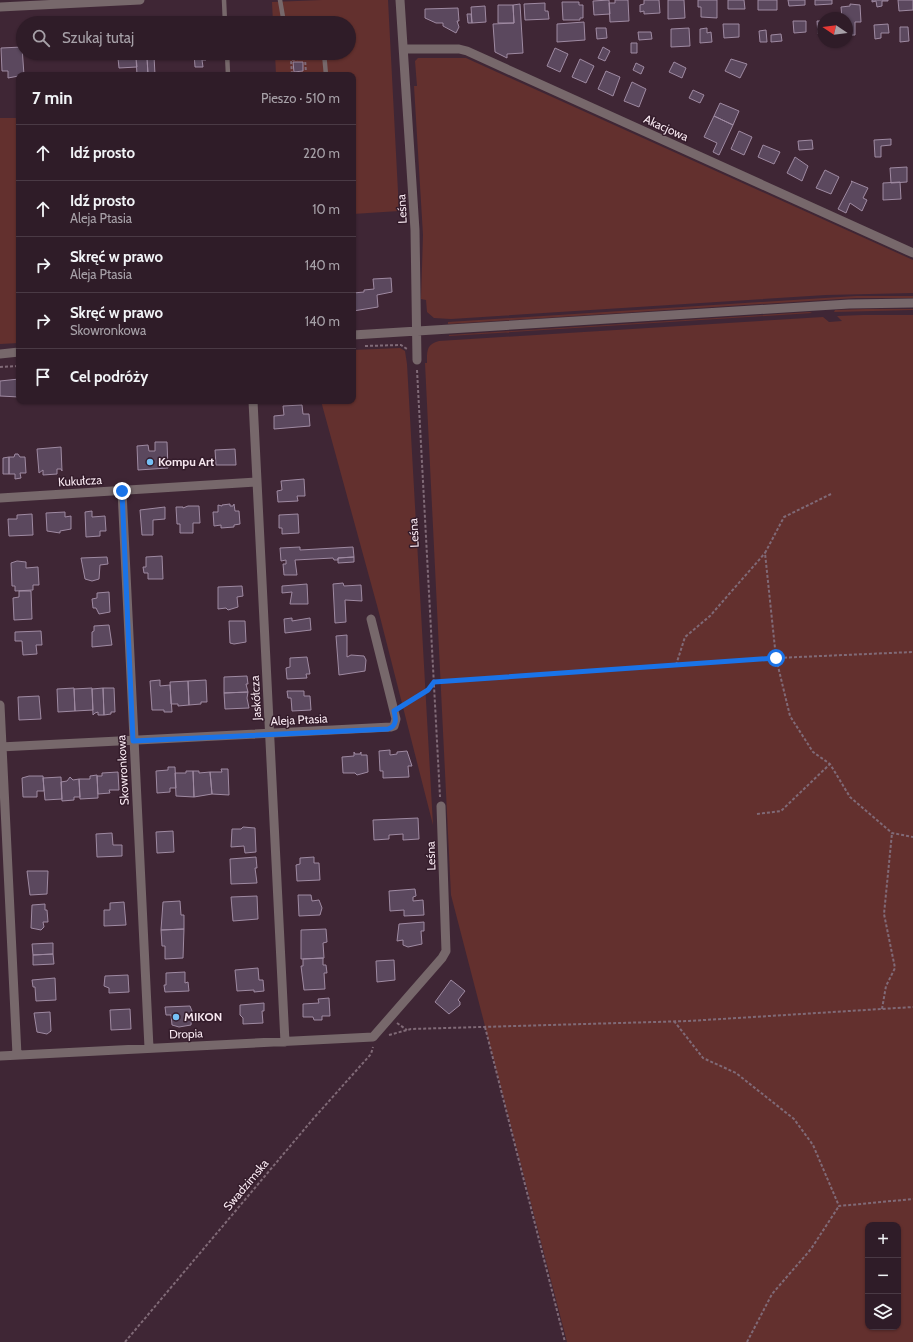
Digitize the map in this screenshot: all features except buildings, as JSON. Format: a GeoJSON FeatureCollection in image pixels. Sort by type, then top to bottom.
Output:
{"type":"FeatureCollection","features":[{"type":"Feature","properties":{"kind":"street"},"geometry":{"type":"LineString","coordinates":[[0,7],[140,0]]}},
{"type":"Feature","properties":{"kind":"street","name":"Leśna"},"geometry":{"type":"LineString","coordinates":[[400,0],[415,230],[417,332],[413,357]]}},
{"type":"Feature","properties":{"kind":"street","name":"Akacjowa"},"geometry":{"type":"LineString","coordinates":[[404,49],[468,50],[913,253]]}},
{"type":"Feature","properties":{"kind":"street"},"geometry":{"type":"LineString","coordinates":[[356,335],[849,304],[913,303]]}},
{"type":"Feature","properties":{"kind":"street"},"geometry":{"type":"LineString","coordinates":[[0,354],[16,352]]}},
{"type":"Feature","properties":{"kind":"street","name":"Jaskółcza"},"geometry":{"type":"LineString","coordinates":[[253,404],[285,1042]]}},
{"type":"Feature","properties":{"kind":"street","name":"Kukułcza"},"geometry":{"type":"LineString","coordinates":[[0,498],[257,482]]}},
{"type":"Feature","properties":{"kind":"street","name":"Skowronkowa"},"geometry":{"type":"LineString","coordinates":[[122,491],[133,741],[150,1048]]}},
{"type":"Feature","properties":{"kind":"street","name":"Aleja Ptasia"},"geometry":{"type":"LineString","coordinates":[[1,747],[388,729],[394,726],[396,722],[371,619]]}},
{"type":"Feature","properties":{"kind":"street"},"geometry":{"type":"LineString","coordinates":[[0,705],[17,1055]]}},
{"type":"Feature","properties":{"kind":"street","name":"Leśna"},"geometry":{"type":"LineString","coordinates":[[373,1037],[442,958],[446,951],[441,806]]}},
{"type":"Feature","properties":{"kind":"street","name":"Dropia"},"geometry":{"type":"LineString","coordinates":[[0,1056],[373,1037]]}},
{"type":"Feature","properties":{"kind":"lane"},"geometry":{"type":"LineString","coordinates":[[224,0],[225,16]]}},
{"type":"Feature","properties":{"kind":"lane"},"geometry":{"type":"LineString","coordinates":[[280,0],[283,16]]}},
{"type":"Feature","properties":{"kind":"lane"},"geometry":{"type":"LineString","coordinates":[[227,60],[228,72]]}},
{"type":"Feature","properties":{"kind":"lane"},"geometry":{"type":"LineString","coordinates":[[325,60],[326,72]]}},
{"type":"Feature","properties":{"kind":"path"},"geometry":{"type":"LineString","coordinates":[[291,60],[292,72]]}},
{"type":"Feature","properties":{"kind":"path"},"geometry":{"type":"LineString","coordinates":[[305,60],[306,72]]}},
{"type":"Feature","properties":{"kind":"path"},"geometry":{"type":"LineString","coordinates":[[360,346],[401,345],[413,357]]}},
{"type":"Feature","properties":{"kind":"path","name":"Leśna"},"geometry":{"type":"LineString","coordinates":[[413,357],[441,806]]}},
{"type":"Feature","properties":{"kind":"path"},"geometry":{"type":"LineString","coordinates":[[0,367],[16,366]]}},
{"type":"Feature","properties":{"kind":"path"},"geometry":{"type":"LineString","coordinates":[[676,665],[685,637],[710,616],[765,553],[784,517],[831,494]]}},
{"type":"Feature","properties":{"kind":"path"},"geometry":{"type":"LineString","coordinates":[[765,553],[776,658],[790,716],[813,752],[830,764],[850,797],[892,833],[913,837]]}},
{"type":"Feature","properties":{"kind":"path"},"geometry":{"type":"LineString","coordinates":[[394,711],[428,690],[434,682],[776,658],[913,652]]}},
{"type":"Feature","properties":{"kind":"path"},"geometry":{"type":"LineString","coordinates":[[757,814],[781,811],[830,764]]}},
{"type":"Feature","properties":{"kind":"path"},"geometry":{"type":"LineString","coordinates":[[882,1009],[886,986],[895,968],[884,914],[892,833]]}},
{"type":"Feature","properties":{"kind":"path"},"geometry":{"type":"LineString","coordinates":[[373,1037],[393,1034],[410,1029],[674,1021],[913,1007]]}},
{"type":"Feature","properties":{"kind":"path"},"geometry":{"type":"LineString","coordinates":[[674,1021],[703,1058],[736,1073],[794,1119],[813,1145],[839,1206]]}},
{"type":"Feature","properties":{"kind":"path"},"geometry":{"type":"LineString","coordinates":[[485,1027],[565,1342]]}},
{"type":"Feature","properties":{"kind":"path","name":"Swadzimska"},"geometry":{"type":"LineString","coordinates":[[124,1342],[370,1054],[373,1048],[373,1037]]}},
{"type":"Feature","properties":{"kind":"path"},"geometry":{"type":"LineString","coordinates":[[839,1206],[913,1199]]}},
{"type":"Feature","properties":{"kind":"path"},"geometry":{"type":"LineString","coordinates":[[747,1342],[772,1294],[811,1249],[839,1206]]}},
{"type":"Feature","properties":{"kind":"shaded area"},"geometry":{"type":"Polygon","coordinates":[[[388,0],[399,211],[356,214],[356,72],[276,72],[275,60],[356,60],[356,16],[273,16],[272,2],[388,0]]]}},
{"type":"Feature","properties":{"kind":"shaded area"},"geometry":{"type":"Polygon","coordinates":[[[418,58],[466,58],[913,260],[913,293],[826,295],[451,319],[434,318],[427,312],[426,300],[421,299],[423,235],[414,86],[417,86],[415,61],[418,58]]]}},
{"type":"Feature","properties":{"kind":"shaded area"},"geometry":{"type":"Polygon","coordinates":[[[0,118],[16,118],[16,343],[0,344],[0,118]]]}},
{"type":"Feature","properties":{"kind":"shaded area"},"geometry":{"type":"Polygon","coordinates":[[[856,296],[913,296],[913,298],[856,298],[448,324],[448,322],[856,296]]]}},
{"type":"Feature","properties":{"kind":"shaded area"},"geometry":{"type":"Polygon","coordinates":[[[835,310],[913,310],[834,312],[835,310]]]}},
{"type":"Feature","properties":{"kind":"shaded area"},"geometry":{"type":"Polygon","coordinates":[[[812,313],[449,336],[449,335],[812,313]]]}},
{"type":"Feature","properties":{"kind":"shaded area"},"geometry":{"type":"Polygon","coordinates":[[[913,315],[913,1342],[567,1342],[451,895],[425,363],[427,363],[428,349],[429,346],[439,341],[823,317],[829,322],[842,321],[837,316],[913,315]]]}},
{"type":"Feature","properties":{"kind":"shaded area"},"geometry":{"type":"Polygon","coordinates":[[[400,348],[405,351],[407,364],[433,825],[378,609],[322,404],[356,404],[356,350],[400,348]]]}},
{"type":"Feature","properties":{"kind":"place","name":"Kompu Art"},"geometry":{"type":"Point","coordinates":[150,462]}},
{"type":"Feature","properties":{"kind":"place","name":"MIKON"},"geometry":{"type":"Point","coordinates":[176,1017]}},
{"type":"Feature","properties":{"kind":"route"},"geometry":{"type":"LineString","coordinates":[[122,491],[133,741],[388,729],[394,726],[396,722],[394,711],[428,690],[434,682],[776,658]]}}]}
